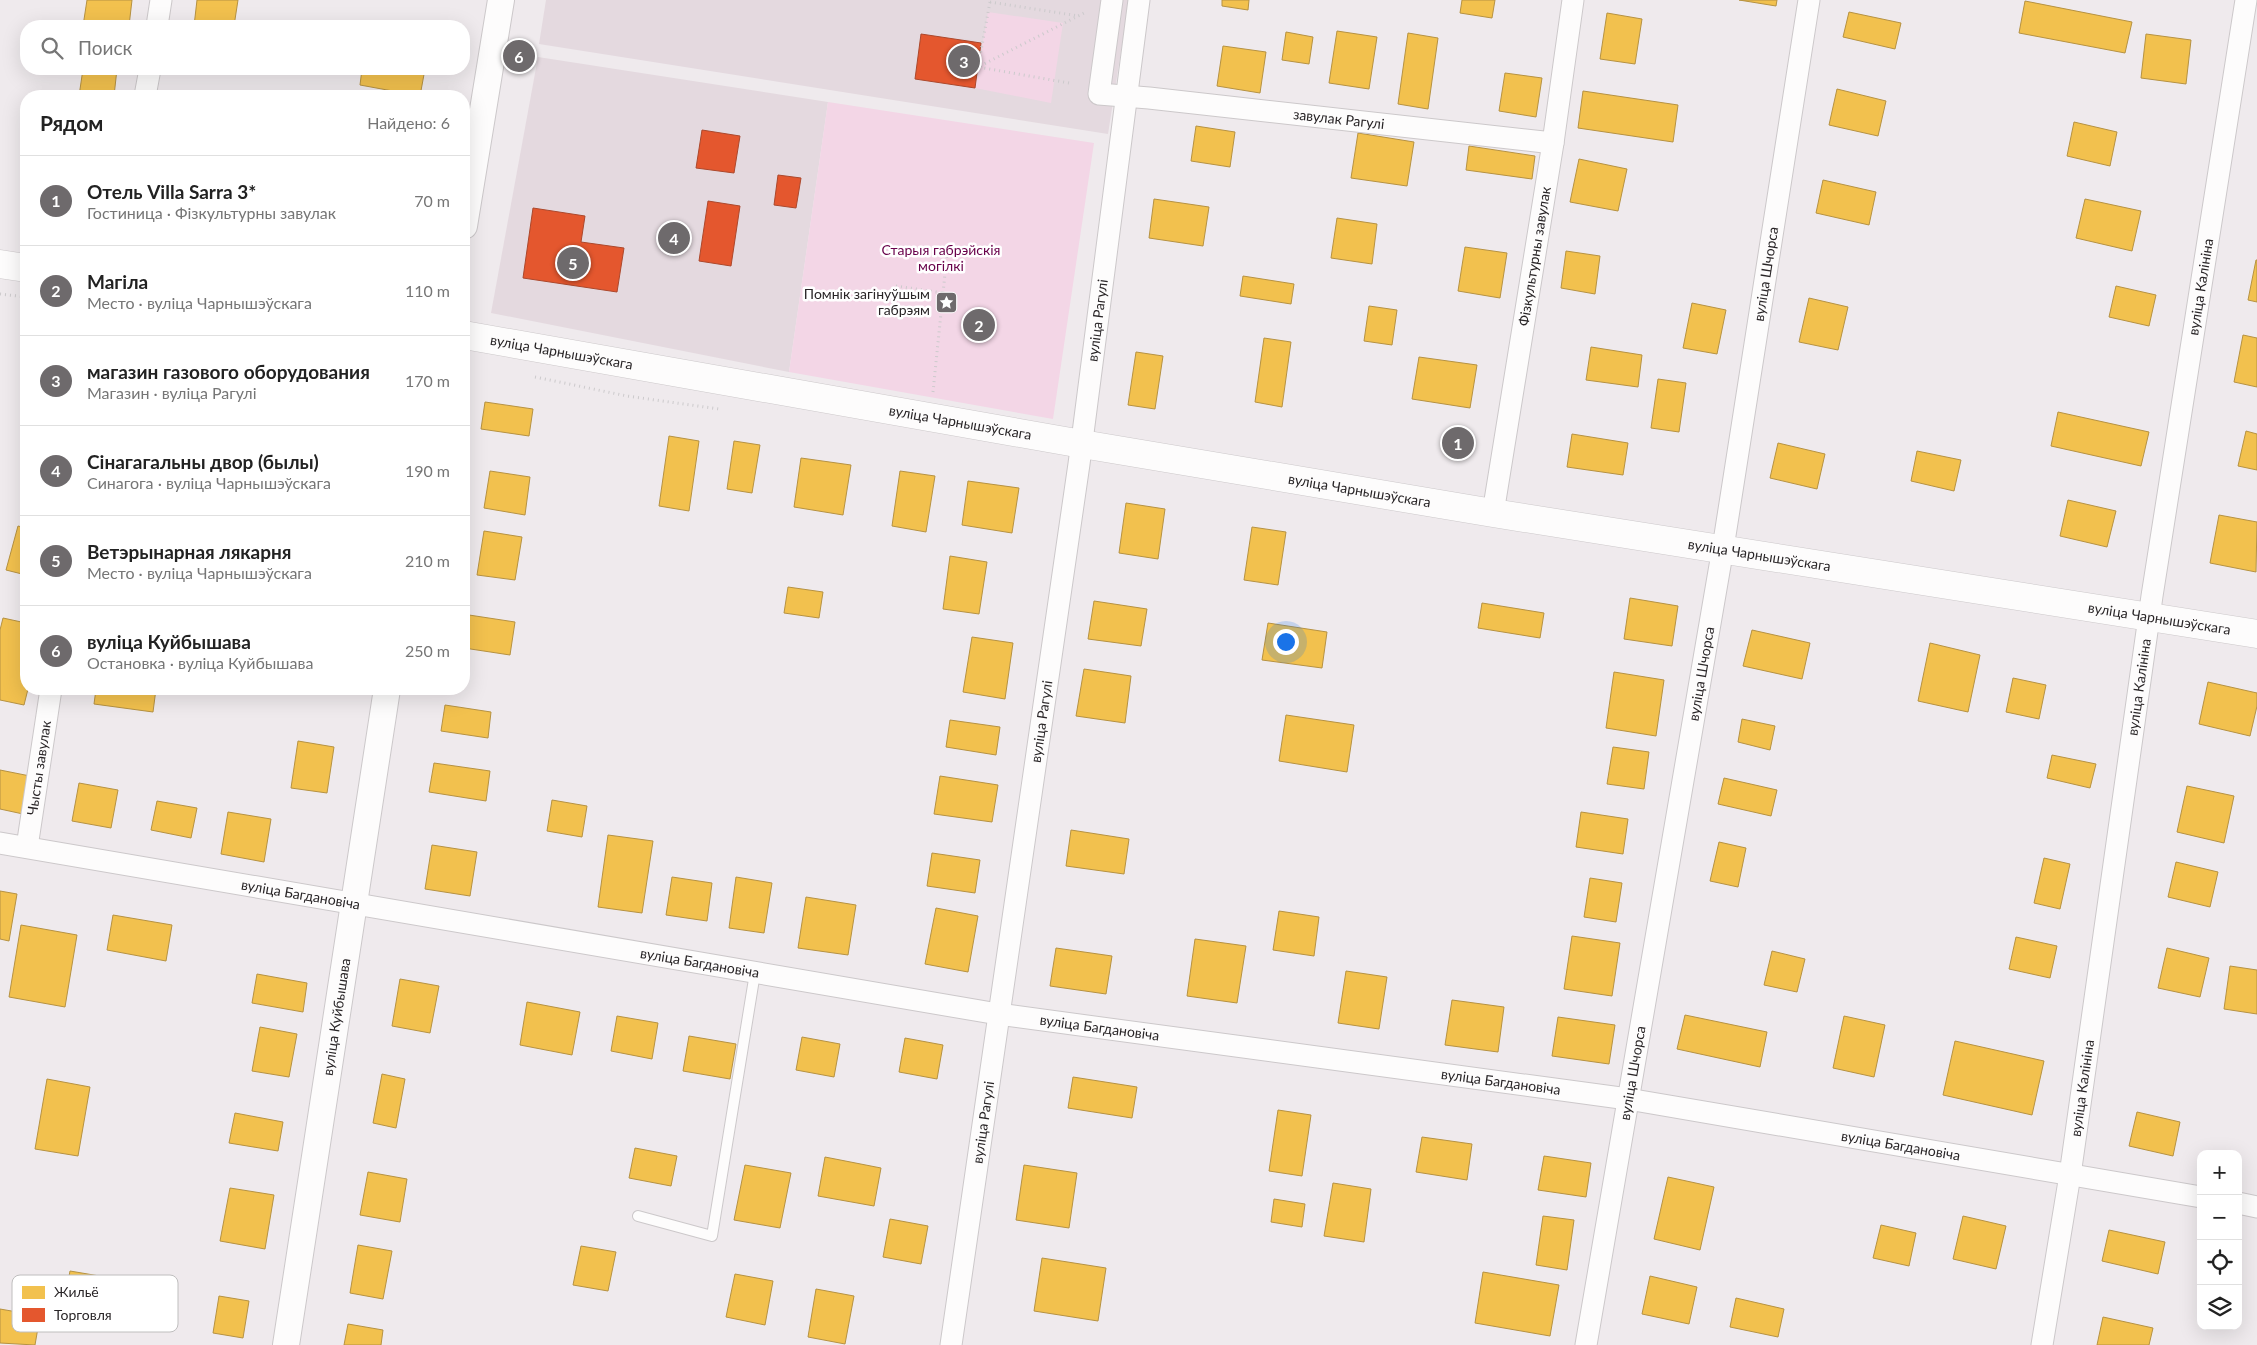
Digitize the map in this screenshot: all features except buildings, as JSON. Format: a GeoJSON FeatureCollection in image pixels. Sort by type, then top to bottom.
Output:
{"type":"FeatureCollection","features":[{"type":"Feature","properties":{"kind":"main road"},"geometry":{"type":"LineString","coordinates":[[0,264],[20,267]]}},
{"type":"Feature","properties":{"kind":"main road","name":"вуліца Чарнышэўскага"},"geometry":{"type":"LineString","coordinates":[[470,336],[1082,444],[1493,513],[2257,634]]}},
{"type":"Feature","properties":{"kind":"street"},"geometry":{"type":"LineString","coordinates":[[157,20],[161,0]]}},
{"type":"Feature","properties":{"kind":"street"},"geometry":{"type":"LineString","coordinates":[[470,189],[501,0]]}},
{"type":"Feature","properties":{"kind":"street","name":"вуліца Рагулі"},"geometry":{"type":"LineString","coordinates":[[951,1345],[1082,444],[1138,0]]}},
{"type":"Feature","properties":{"kind":"street","name":"Фізкультурны завулак"},"geometry":{"type":"LineString","coordinates":[[1493,513],[1553,143],[1573,0]]}},
{"type":"Feature","properties":{"kind":"street","name":"вуліца Шчорса"},"geometry":{"type":"LineString","coordinates":[[1586,1345],[1723,548],[1809,0]]}},
{"type":"Feature","properties":{"kind":"street","name":"вуліца Калініна"},"geometry":{"type":"LineString","coordinates":[[2042,1345],[2070,1175],[2149,618],[2246,0]]}},
{"type":"Feature","properties":{"kind":"street"},"geometry":{"type":"LineString","coordinates":[[1105,10],[1099,94],[1125,97]]}},
{"type":"Feature","properties":{"kind":"street"},"geometry":{"type":"LineString","coordinates":[[146,90],[149,75]]}},
{"type":"Feature","properties":{"kind":"street","name":"завулак Рагулі"},"geometry":{"type":"LineString","coordinates":[[1125,97],[1149,98],[1553,143]]}},
{"type":"Feature","properties":{"kind":"street","name":"Чысты завулак"},"geometry":{"type":"LineString","coordinates":[[27,847],[49,695]]}},
{"type":"Feature","properties":{"kind":"street","name":"вуліца Куйбышава"},"geometry":{"type":"LineString","coordinates":[[286,1345],[387,695]]}},
{"type":"Feature","properties":{"kind":"street","name":"вуліца Багдановіча"},"geometry":{"type":"LineString","coordinates":[[0,843],[998,1014],[1628,1099],[2197,1196]]}},
{"type":"Feature","properties":{"kind":"street"},"geometry":{"type":"LineString","coordinates":[[2242,1205],[2257,1207]]}},
{"type":"Feature","properties":{"kind":"lane"},"geometry":{"type":"LineString","coordinates":[[638,1216],[712,1236],[755,973]]}},
{"type":"Feature","properties":{"kind":"path"},"geometry":{"type":"LineString","coordinates":[[978,67],[990,1],[1078,16],[1105,10]]}},
{"type":"Feature","properties":{"kind":"path"},"geometry":{"type":"LineString","coordinates":[[978,67],[1078,16],[1105,10]]}},
{"type":"Feature","properties":{"kind":"path"},"geometry":{"type":"LineString","coordinates":[[978,67],[1069,84]]}},
{"type":"Feature","properties":{"kind":"path"},"geometry":{"type":"LineString","coordinates":[[932,397],[948,244]]}},
{"type":"Feature","properties":{"kind":"path"},"geometry":{"type":"LineString","coordinates":[[896,286],[943,293]]}},
{"type":"Feature","properties":{"kind":"path"},"geometry":{"type":"LineString","coordinates":[[0,294],[20,296]]}},
{"type":"Feature","properties":{"kind":"shaded area"},"geometry":{"type":"Polygon","coordinates":[[[546,0],[1129,0],[1108,134],[539,44],[546,0]]]}},
{"type":"Feature","properties":{"kind":"shaded area"},"geometry":{"type":"Polygon","coordinates":[[[538,57],[828,102],[789,372],[491,313],[538,57]]]}},
{"type":"Feature","properties":{"kind":"green space"},"geometry":{"type":"Polygon","coordinates":[[[988,12],[1063,23],[1051,103],[975,88],[988,12]]]}},
{"type":"Feature","properties":{"kind":"green space","name":"Старыя габрэйскія могілкі"},"geometry":{"type":"Polygon","coordinates":[[[828,102],[1094,143],[1053,419],[789,372],[828,102]]]}},
{"type":"Feature","properties":{"kind":"place","name":"вуліца Куйбышава"},"geometry":{"type":"Point","coordinates":[519,56]}},
{"type":"Feature","properties":{"kind":"place","name":"магазин газового оборудования"},"geometry":{"type":"Point","coordinates":[964,61]}},
{"type":"Feature","properties":{"kind":"place","name":"Сінагагальны двор (былы)"},"geometry":{"type":"Point","coordinates":[674,238]}},
{"type":"Feature","properties":{"kind":"place","name":"Ветэрынарная лякарня"},"geometry":{"type":"Point","coordinates":[573,263]}},
{"type":"Feature","properties":{"kind":"place","name":"Помнік загінуўшым габрэям"},"geometry":{"type":"Point","coordinates":[946,302]}},
{"type":"Feature","properties":{"kind":"place","name":"Магіла"},"geometry":{"type":"Point","coordinates":[979,325]}},
{"type":"Feature","properties":{"kind":"place","name":"Отель Villa Sarra 3*"},"geometry":{"type":"Point","coordinates":[1458,443]}}]}
